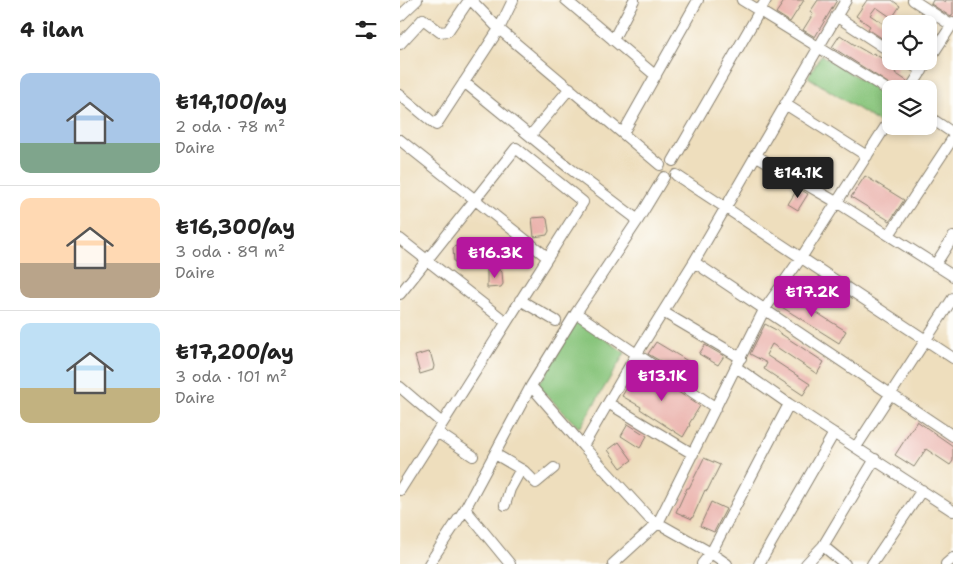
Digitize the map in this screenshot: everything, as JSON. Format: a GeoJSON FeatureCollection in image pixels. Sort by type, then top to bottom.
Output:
{"type":"FeatureCollection","features":[{"type":"Feature","properties":{"kind":"street"},"geometry":{"type":"LineString","coordinates":[[413,30],[400,16],[417,0]]}},
{"type":"Feature","properties":{"kind":"street"},"geometry":{"type":"LineString","coordinates":[[400,44],[423,19],[440,32],[447,32],[470,0],[499,29],[660,165]]}},
{"type":"Feature","properties":{"kind":"street"},"geometry":{"type":"LineString","coordinates":[[400,95],[436,125],[499,29],[513,0]]}},
{"type":"Feature","properties":{"kind":"street"},"geometry":{"type":"LineString","coordinates":[[566,0],[656,76]]}},
{"type":"Feature","properties":{"kind":"street"},"geometry":{"type":"LineString","coordinates":[[613,40],[634,0]]}},
{"type":"Feature","properties":{"kind":"street"},"geometry":{"type":"LineString","coordinates":[[623,133],[698,0]]}},
{"type":"Feature","properties":{"kind":"street"},"geometry":{"type":"LineString","coordinates":[[742,0],[882,86]]}},
{"type":"Feature","properties":{"kind":"street"},"geometry":{"type":"LineString","coordinates":[[673,161],[766,0]]}},
{"type":"Feature","properties":{"kind":"street"},"geometry":{"type":"LineString","coordinates":[[583,446],[636,355],[694,262],[846,0]]}},
{"type":"Feature","properties":{"kind":"street"},"geometry":{"type":"LineString","coordinates":[[913,0],[952,24],[937,47]]}},
{"type":"Feature","properties":{"kind":"street"},"geometry":{"type":"LineString","coordinates":[[836,16],[882,46]]}},
{"type":"Feature","properties":{"kind":"street"},"geometry":{"type":"LineString","coordinates":[[916,80],[922,71]]}},
{"type":"Feature","properties":{"kind":"street"},"geometry":{"type":"LineString","coordinates":[[464,82],[568,167],[638,220]]}},
{"type":"Feature","properties":{"kind":"street"},"geometry":{"type":"LineString","coordinates":[[530,136],[570,88]]}},
{"type":"Feature","properties":{"kind":"street"},"geometry":{"type":"LineString","coordinates":[[785,104],[868,156]]}},
{"type":"Feature","properties":{"kind":"street"},"geometry":{"type":"LineString","coordinates":[[937,122],[953,133]]}},
{"type":"Feature","properties":{"kind":"street"},"geometry":{"type":"LineString","coordinates":[[613,564],[658,523],[764,310],[838,203],[882,133]]}},
{"type":"Feature","properties":{"kind":"street"},"geometry":{"type":"LineString","coordinates":[[889,235],[953,138]]}},
{"type":"Feature","properties":{"kind":"street"},"geometry":{"type":"LineString","coordinates":[[402,145],[547,258]]}},
{"type":"Feature","properties":{"kind":"street"},"geometry":{"type":"LineString","coordinates":[[400,294],[516,148],[583,202],[400,490]]}},
{"type":"Feature","properties":{"kind":"street"},"geometry":{"type":"LineString","coordinates":[[755,155],[838,203],[953,276]]}},
{"type":"Feature","properties":{"kind":"street"},"geometry":{"type":"LineString","coordinates":[[664,161],[673,161],[678,168],[676,175],[670,178],[664,177],[660,173],[660,165],[664,161]]}},
{"type":"Feature","properties":{"kind":"street"},"geometry":{"type":"LineString","coordinates":[[676,175],[953,358]]}},
{"type":"Feature","properties":{"kind":"street"},"geometry":{"type":"LineString","coordinates":[[429,564],[465,509],[531,386],[664,177]]}},
{"type":"Feature","properties":{"kind":"street"},"geometry":{"type":"LineString","coordinates":[[935,265],[953,238]]}},
{"type":"Feature","properties":{"kind":"street"},"geometry":{"type":"LineString","coordinates":[[400,239],[506,322]]}},
{"type":"Feature","properties":{"kind":"street"},"geometry":{"type":"LineString","coordinates":[[694,262],[953,436]]}},
{"type":"Feature","properties":{"kind":"street"},"geometry":{"type":"LineString","coordinates":[[856,447],[953,298]]}},
{"type":"Feature","properties":{"kind":"street"},"geometry":{"type":"LineString","coordinates":[[520,300],[556,321]]}},
{"type":"Feature","properties":{"kind":"street"},"geometry":{"type":"LineString","coordinates":[[663,312],[739,363],[789,404],[953,511]]}},
{"type":"Feature","properties":{"kind":"street"},"geometry":{"type":"LineString","coordinates":[[576,313],[716,408]]}},
{"type":"Feature","properties":{"kind":"street"},"geometry":{"type":"LineString","coordinates":[[531,386],[649,518],[728,564]]}},
{"type":"Feature","properties":{"kind":"street"},"geometry":{"type":"LineString","coordinates":[[400,387],[442,423]]}},
{"type":"Feature","properties":{"kind":"street"},"geometry":{"type":"LineString","coordinates":[[608,403],[692,454]]}},
{"type":"Feature","properties":{"kind":"street"},"geometry":{"type":"LineString","coordinates":[[702,564],[711,553],[789,404]]}},
{"type":"Feature","properties":{"kind":"street"},"geometry":{"type":"LineString","coordinates":[[436,432],[473,456]]}},
{"type":"Feature","properties":{"kind":"street"},"geometry":{"type":"LineString","coordinates":[[759,564],[834,433]]}},
{"type":"Feature","properties":{"kind":"street"},"geometry":{"type":"LineString","coordinates":[[494,454],[521,469],[536,483],[554,468]]}},
{"type":"Feature","properties":{"kind":"street"},"geometry":{"type":"LineString","coordinates":[[806,564],[823,546],[875,459]]}},
{"type":"Feature","properties":{"kind":"street"},"geometry":{"type":"LineString","coordinates":[[505,505],[510,490],[521,469]]}},
{"type":"Feature","properties":{"kind":"street"},"geometry":{"type":"LineString","coordinates":[[872,564],[922,490]]}},
{"type":"Feature","properties":{"kind":"street"},"geometry":{"type":"LineString","coordinates":[[465,509],[510,564]]}},
{"type":"Feature","properties":{"kind":"street"},"geometry":{"type":"LineString","coordinates":[[823,546],[845,564]]}},
{"type":"Feature","properties":{"kind":"street"},"geometry":{"type":"LineString","coordinates":[[946,564],[953,558]]}},
{"type":"Feature","properties":{"kind":"green space"},"geometry":{"type":"Polygon","coordinates":[[[821,55],[882,92],[882,120],[880,123],[808,77],[821,55]]]}},
{"type":"Feature","properties":{"kind":"green space"},"geometry":{"type":"Polygon","coordinates":[[[577,319],[625,353],[581,426],[578,427],[537,385],[547,373],[546,368],[577,319]]]}},
{"type":"Feature","properties":{"kind":"building"},"geometry":{"type":"Polygon","coordinates":[[[785,0],[804,0],[790,22],[776,13],[785,0]]]}},
{"type":"Feature","properties":{"kind":"building"},"geometry":{"type":"Polygon","coordinates":[[[818,0],[837,0],[815,37],[803,30],[813,14],[810,12],[818,0]]]}},
{"type":"Feature","properties":{"kind":"building"},"geometry":{"type":"Polygon","coordinates":[[[867,0],[892,0],[900,6],[894,15],[888,15],[876,7],[870,15],[882,23],[882,38],[868,29],[870,26],[856,16],[867,0]]]}},
{"type":"Feature","properties":{"kind":"building"},"geometry":{"type":"Polygon","coordinates":[[[933,0],[945,2],[946,0],[953,0],[953,14],[951,17],[931,4],[933,0]]]}},
{"type":"Feature","properties":{"kind":"building"},"geometry":{"type":"Polygon","coordinates":[[[840,35],[872,55],[873,53],[882,58],[882,70],[897,70],[895,73],[906,80],[883,80],[832,47],[840,35]]]}},
{"type":"Feature","properties":{"kind":"building"},"geometry":{"type":"Polygon","coordinates":[[[865,176],[904,200],[890,221],[851,197],[865,176]]]}},
{"type":"Feature","properties":{"kind":"building"},"geometry":{"type":"Polygon","coordinates":[[[798,188],[808,194],[798,210],[788,204],[798,188]]]}},
{"type":"Feature","properties":{"kind":"building"},"geometry":{"type":"Polygon","coordinates":[[[545,217],[549,231],[547,235],[534,237],[532,218],[545,217]]]}},
{"type":"Feature","properties":{"kind":"building"},"geometry":{"type":"Polygon","coordinates":[[[468,245],[471,247],[473,260],[454,262],[453,248],[468,245]]]}},
{"type":"Feature","properties":{"kind":"building"},"geometry":{"type":"Polygon","coordinates":[[[487,270],[500,270],[502,272],[503,284],[501,287],[487,288],[487,270]]]}},
{"type":"Feature","properties":{"kind":"building"},"geometry":{"type":"Polygon","coordinates":[[[785,293],[846,331],[839,343],[777,304],[785,293]]]}},
{"type":"Feature","properties":{"kind":"building"},"geometry":{"type":"Polygon","coordinates":[[[765,324],[824,362],[817,374],[772,344],[766,355],[810,384],[803,395],[764,369],[767,363],[750,354],[765,324]]]}},
{"type":"Feature","properties":{"kind":"building"},"geometry":{"type":"Polygon","coordinates":[[[656,342],[696,366],[689,378],[648,354],[656,342]]]}},
{"type":"Feature","properties":{"kind":"building"},"geometry":{"type":"Polygon","coordinates":[[[705,345],[724,356],[718,365],[699,354],[705,345]]]}},
{"type":"Feature","properties":{"kind":"building"},"geometry":{"type":"Polygon","coordinates":[[[428,352],[431,355],[434,366],[433,370],[420,374],[415,356],[428,352]]]}},
{"type":"Feature","properties":{"kind":"building"},"geometry":{"type":"Polygon","coordinates":[[[638,369],[658,379],[700,406],[683,437],[622,396],[638,369]]]}},
{"type":"Feature","properties":{"kind":"building"},"geometry":{"type":"Polygon","coordinates":[[[917,421],[953,446],[953,461],[950,465],[926,449],[914,467],[895,455],[917,421]]]}},
{"type":"Feature","properties":{"kind":"building"},"geometry":{"type":"Polygon","coordinates":[[[628,424],[647,436],[640,448],[621,436],[628,424]]]}},
{"type":"Feature","properties":{"kind":"building"},"geometry":{"type":"Polygon","coordinates":[[[619,442],[632,460],[621,468],[608,450],[619,442]]]}},
{"type":"Feature","properties":{"kind":"building"},"geometry":{"type":"Polygon","coordinates":[[[704,458],[720,465],[707,491],[705,490],[692,519],[676,512],[704,458]]]}},
{"type":"Feature","properties":{"kind":"building"},"geometry":{"type":"Polygon","coordinates":[[[711,502],[726,509],[714,532],[700,526],[711,502]]]}}]}
